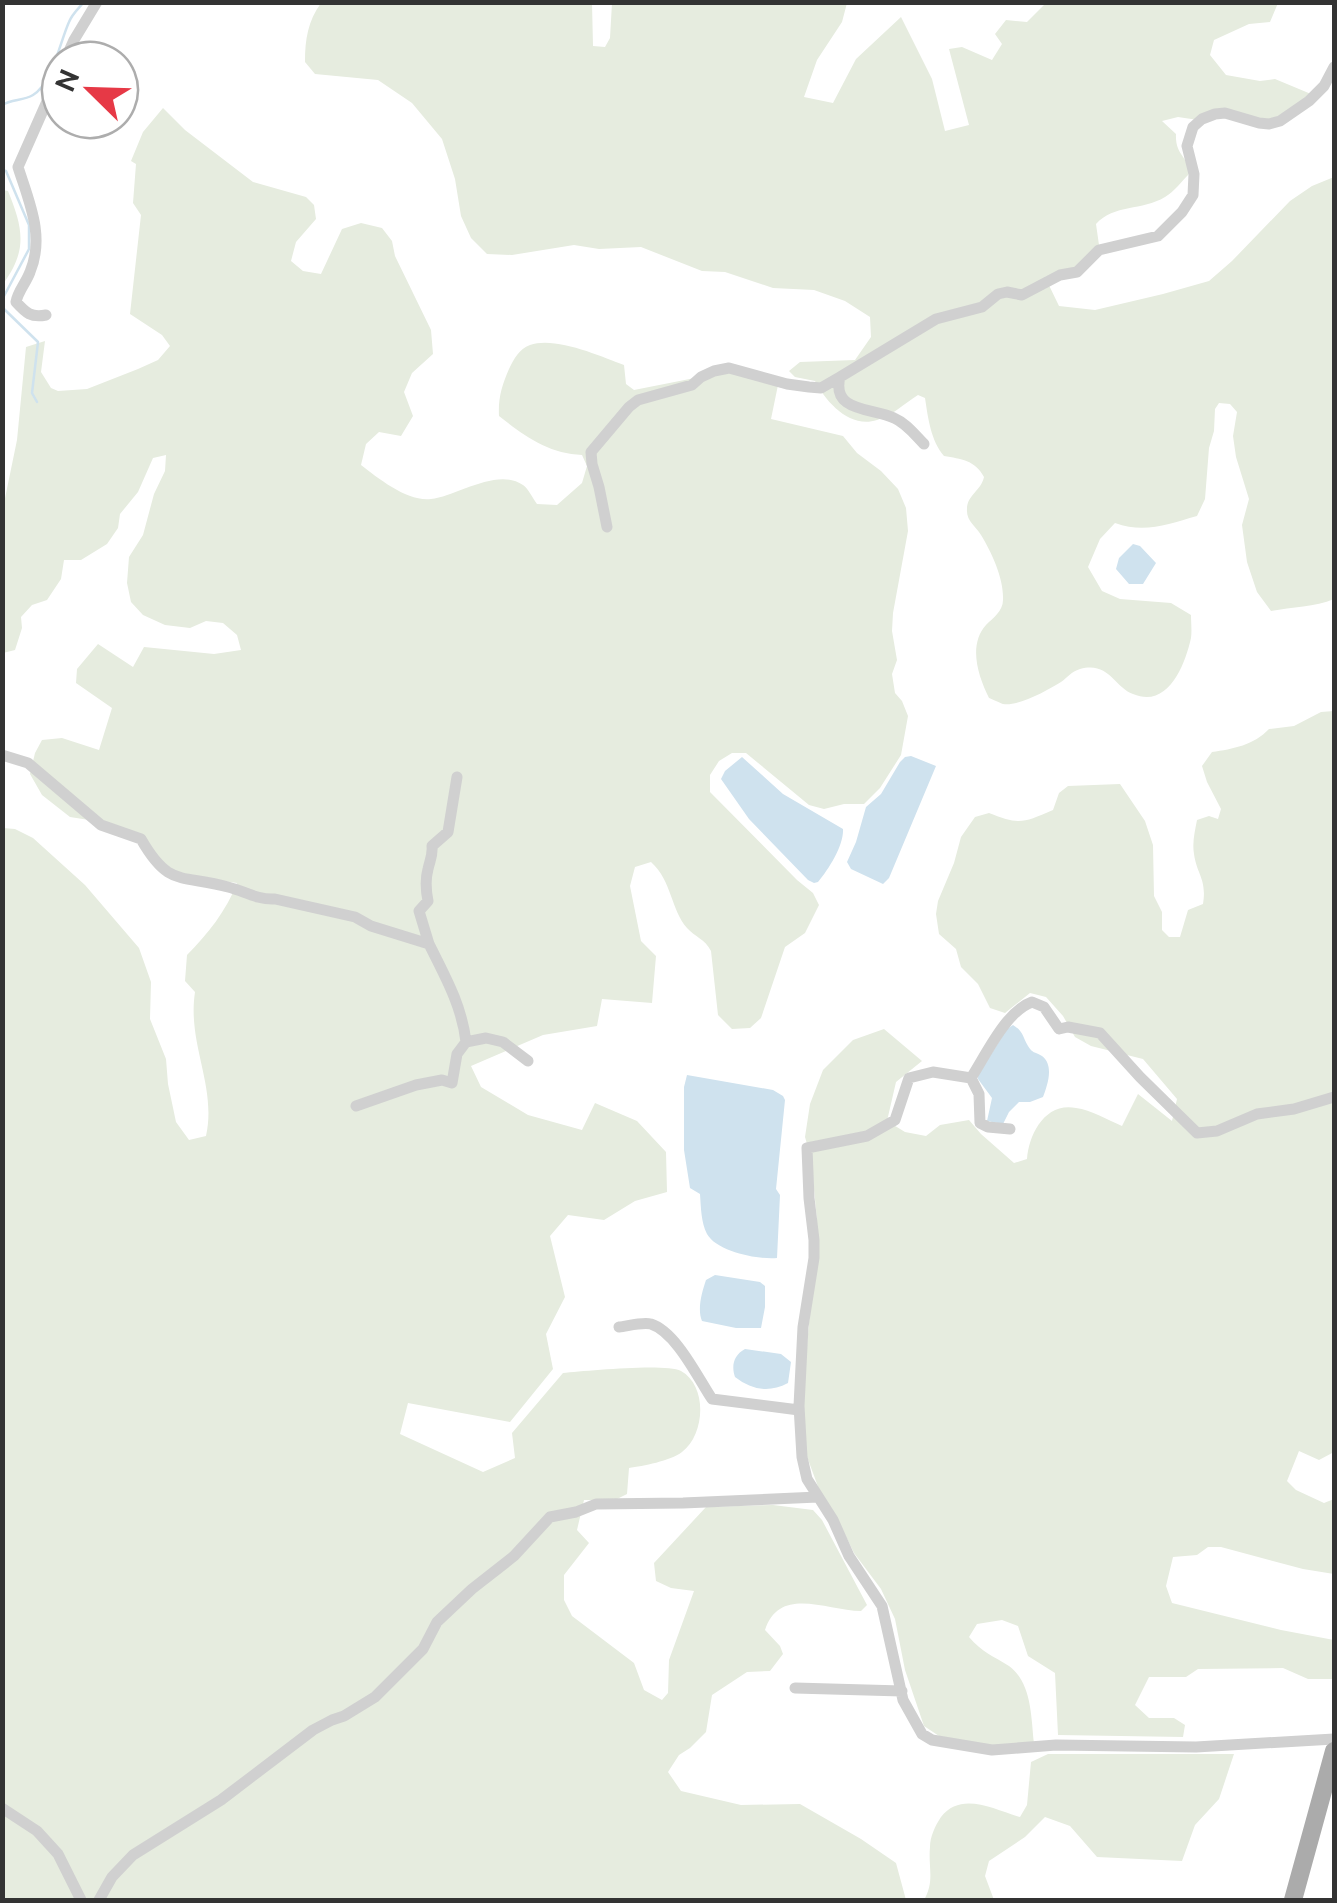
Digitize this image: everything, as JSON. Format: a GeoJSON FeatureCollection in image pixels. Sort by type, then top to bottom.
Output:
{"type":"FeatureCollection","features":[{"type":"Feature","properties":{"kind":"main road"},"geometry":{"type":"LineString","coordinates":[[1292,1900],[1334,1751]]}},
{"type":"Feature","properties":{"kind":"street"},"geometry":{"type":"LineString","coordinates":[[74,40],[97,2]]}},
{"type":"Feature","properties":{"kind":"street"},"geometry":{"type":"LineString","coordinates":[[607,527],[591,452],[638,400],[681,390],[714,371],[729,368],[787,384],[821,388],[936,319],[982,307],[998,294],[1022,294],[1060,274],[1077,272],[1099,250],[1158,236],[1193,195],[1188,136],[1193,127],[1215,114],[1225,113],[1259,123],[1280,120],[1309,101],[1324,86],[1334,67]]}},
{"type":"Feature","properties":{"kind":"street"},"geometry":{"type":"LineString","coordinates":[[40,117],[18,167],[34,215],[36,239],[30,274],[16,302],[26,314],[46,315]]}},
{"type":"Feature","properties":{"kind":"street"},"geometry":{"type":"LineString","coordinates":[[840,376],[842,399],[851,406],[899,419],[924,444]]}},
{"type":"Feature","properties":{"kind":"street"},"geometry":{"type":"LineString","coordinates":[[2,755],[28,763],[101,825],[141,839],[154,862],[174,876],[355,918],[429,944]]}},
{"type":"Feature","properties":{"kind":"street"},"geometry":{"type":"LineString","coordinates":[[457,777],[448,832],[432,846],[428,901],[419,911],[429,944],[454,992],[464,1020],[466,1042]]}},
{"type":"Feature","properties":{"kind":"street"},"geometry":{"type":"LineString","coordinates":[[971,1078],[1002,1029],[1022,1006],[1032,1002],[1044,1008],[1058,1029],[1100,1033],[1197,1133],[1217,1132],[1257,1114],[1334,1098]]}},
{"type":"Feature","properties":{"kind":"street"},"geometry":{"type":"LineString","coordinates":[[356,1106],[416,1085],[442,1080],[452,1083],[457,1054],[466,1042],[486,1038],[503,1042],[528,1061]]}},
{"type":"Feature","properties":{"kind":"street"},"geometry":{"type":"LineString","coordinates":[[971,1078],[932,1072],[909,1078],[895,1120],[867,1136],[806,1148],[814,1258],[803,1328],[799,1410],[802,1457],[807,1479],[882,1606],[902,1691],[915,1725],[932,1740],[981,1749],[1334,1740]]}},
{"type":"Feature","properties":{"kind":"street"},"geometry":{"type":"LineString","coordinates":[[971,1078],[979,1094],[980,1122],[988,1127],[1010,1129]]}},
{"type":"Feature","properties":{"kind":"street"},"geometry":{"type":"LineString","coordinates":[[619,1327],[650,1323],[664,1333],[678,1346],[712,1400],[799,1410]]}},
{"type":"Feature","properties":{"kind":"street"},"geometry":{"type":"LineString","coordinates":[[99,1900],[112,1877],[133,1855],[220,1800],[313,1730],[375,1697],[423,1649],[437,1622],[514,1556],[550,1517],[596,1504],[818,1497]]}},
{"type":"Feature","properties":{"kind":"street"},"geometry":{"type":"LineString","coordinates":[[795,1688],[902,1691]]}},
{"type":"Feature","properties":{"kind":"street"},"geometry":{"type":"LineString","coordinates":[[2,1808],[37,1832],[58,1854],[80,1900]]}},
{"type":"Feature","properties":{"kind":"shaded area"},"geometry":{"type":"Polygon","coordinates":[[[321,3],[592,3],[593,46],[605,47],[610,38],[612,3],[847,3],[842,22],[817,60],[804,97],[833,103],[856,59],[901,17],[932,79],[945,131],[969,125],[949,49],[962,47],[992,60],[1002,44],[995,34],[1006,20],[1027,22],[1046,3],[1278,3],[1270,22],[1249,24],[1214,40],[1210,55],[1226,75],[1260,81],[1275,79],[1311,94],[1302,105],[1268,121],[1224,112],[1198,120],[1178,117],[1162,121],[1176,134],[1177,147],[1189,174],[1165,197],[1103,218],[1096,224],[1099,245],[1076,268],[1045,277],[1059,306],[1095,310],[1209,281],[1290,201],[1334,177],[1334,599],[1271,611],[1257,592],[1247,562],[1242,525],[1249,499],[1233,436],[1237,412],[1230,404],[1219,403],[1209,448],[1205,499],[1197,516],[1146,528],[1115,523],[1100,539],[1088,567],[1102,591],[1120,599],[1171,603],[1191,615],[1188,649],[1173,682],[1156,695],[1145,697],[1126,691],[1105,672],[1090,667],[1077,670],[1049,689],[1017,703],[1003,704],[989,698],[978,671],[977,642],[1001,608],[1003,592],[993,558],[967,513],[969,500],[984,477],[972,464],[944,456],[933,436],[925,398],[918,395],[877,420],[857,421],[832,405],[815,381],[795,377],[789,371],[800,362],[855,360],[871,337],[870,317],[845,301],[814,290],[773,288],[725,272],[702,271],[641,247],[599,249],[574,245],[512,255],[487,254],[471,238],[461,216],[455,179],[442,139],[412,103],[378,80],[315,74],[305,62],[308,31],[321,3]]]}},
{"type":"Feature","properties":{"kind":"shaded area"},"geometry":{"type":"Polygon","coordinates":[[[163,108],[185,130],[253,182],[306,197],[314,205],[316,219],[296,242],[291,261],[303,271],[321,274],[342,229],[361,223],[382,228],[392,241],[395,256],[431,330],[433,354],[412,373],[404,392],[413,416],[401,436],[379,432],[366,444],[361,465],[413,497],[441,497],[501,479],[525,486],[537,504],[557,505],[582,483],[587,466],[582,455],[548,447],[499,416],[502,386],[509,369],[523,349],[540,343],[577,348],[624,365],[626,384],[634,390],[730,371],[778,385],[771,419],[843,436],[898,489],[906,508],[908,531],[892,631],[897,660],[892,674],[895,693],[908,716],[901,755],[880,788],[864,804],[824,809],[809,805],[746,753],[732,753],[719,761],[710,775],[710,792],[813,893],[819,905],[805,933],[785,947],[761,1018],[750,1028],[732,1029],[718,1015],[711,951],[682,921],[663,878],[651,862],[635,867],[630,886],[641,941],[656,956],[652,1003],[602,999],[597,1026],[543,1035],[471,1066],[481,1087],[528,1115],[582,1130],[595,1103],[637,1121],[666,1152],[667,1192],[635,1201],[604,1220],[568,1215],[550,1236],[565,1297],[546,1334],[553,1369],[510,1422],[408,1403],[400,1434],[483,1472],[515,1458],[512,1433],[563,1373],[659,1368],[681,1371],[690,1378],[700,1411],[690,1444],[677,1455],[629,1468],[627,1494],[615,1500],[584,1500],[577,1530],[589,1543],[564,1575],[564,1600],[572,1616],[634,1663],[644,1690],[662,1700],[668,1693],[669,1660],[694,1591],[656,1581],[654,1563],[706,1507],[773,1505],[813,1510],[867,1605],[861,1611],[793,1604],[772,1616],[765,1630],[783,1654],[770,1671],[747,1672],[712,1695],[706,1732],[679,1755],[668,1772],[681,1791],[741,1805],[800,1804],[896,1863],[906,1900],[3,1900],[3,828],[33,838],[85,885],[139,948],[151,982],[150,1019],[166,1059],[176,1122],[189,1140],[206,1136],[208,1100],[195,1029],[195,992],[185,981],[187,955],[216,922],[237,883],[181,875],[155,857],[142,835],[108,823],[70,817],[42,795],[30,774],[42,740],[62,738],[99,750],[112,708],[76,683],[77,669],[98,644],[133,667],[144,647],[214,654],[241,650],[237,635],[223,623],[206,621],[190,628],[165,625],[143,615],[131,602],[127,583],[129,557],[143,535],[165,471],[166,455],[153,458],[107,544],[81,560],[64,560],[61,579],[47,600],[32,605],[21,617],[15,650],[3,653],[3,508],[17,440],[26,347],[45,341],[41,372],[51,388],[58,391],[87,389],[138,369],[158,360],[170,346],[162,335],[130,314],[141,215],[133,203],[136,164],[131,161],[143,132],[163,108]]]}},
{"type":"Feature","properties":{"kind":"shaded area"},"geometry":{"type":"Polygon","coordinates":[[[3,190],[8,191],[20,228],[20,249],[3,284],[3,190]]]}},
{"type":"Feature","properties":{"kind":"shaded area"},"geometry":{"type":"Polygon","coordinates":[[[1334,711],[1334,1452],[1319,1460],[1299,1451],[1287,1481],[1296,1490],[1324,1503],[1334,1499],[1334,1574],[1208,1547],[1197,1555],[1173,1557],[1166,1586],[1172,1603],[1334,1640],[1334,1679],[1308,1679],[1283,1668],[1198,1669],[1186,1677],[1149,1677],[1135,1705],[1149,1718],[1174,1718],[1185,1725],[1183,1737],[1058,1735],[1055,1673],[1028,1656],[1018,1626],[1002,1620],[977,1624],[969,1637],[1017,1673],[1029,1701],[1034,1743],[994,1746],[939,1736],[924,1726],[905,1670],[895,1619],[881,1589],[854,1553],[820,1492],[806,1454],[802,1403],[817,1220],[805,1137],[810,1104],[823,1070],[853,1040],[884,1029],[922,1061],[896,1082],[887,1121],[905,1132],[926,1136],[940,1125],[969,1120],[1014,1163],[1027,1159],[1035,1130],[1047,1115],[1065,1107],[1082,1109],[1122,1126],[1138,1094],[1172,1121],[1177,1099],[1143,1059],[1091,1046],[1075,1037],[1046,997],[1030,993],[1005,1013],[990,1008],[978,984],[961,967],[956,949],[939,934],[938,901],[961,837],[975,817],[989,813],[1021,821],[1053,810],[1059,793],[1068,786],[1120,784],[1145,821],[1153,845],[1154,896],[1162,912],[1162,930],[1169,937],[1180,937],[1188,910],[1203,904],[1203,883],[1193,850],[1197,820],[1209,816],[1218,819],[1221,809],[1202,766],[1212,752],[1250,743],[1269,729],[1294,726],[1321,712],[1334,711]]]}},
{"type":"Feature","properties":{"kind":"shaded area"},"geometry":{"type":"Polygon","coordinates":[[[1048,1754],[1234,1754],[1219,1799],[1195,1825],[1182,1861],[1097,1857],[1070,1826],[1045,1817],[1025,1837],[989,1861],[985,1876],[994,1900],[924,1900],[930,1880],[931,1839],[941,1817],[949,1809],[968,1803],[1020,1817],[1027,1805],[1031,1762],[1048,1754]]]}},
{"type":"Feature","properties":{"kind":"water"},"geometry":{"type":"Polygon","coordinates":[[[1133,544],[1156,563],[1143,584],[1129,584],[1116,569],[1119,558],[1133,544]]]}},
{"type":"Feature","properties":{"kind":"water"},"geometry":{"type":"Polygon","coordinates":[[[911,756],[936,766],[889,878],[883,884],[851,869],[847,862],[866,807],[881,794],[900,762],[911,756]]]}},
{"type":"Feature","properties":{"kind":"water"},"geometry":{"type":"Polygon","coordinates":[[[742,757],[783,794],[843,829],[831,864],[818,882],[808,880],[749,819],[721,779],[742,757]]]}},
{"type":"Feature","properties":{"kind":"water"},"geometry":{"type":"Polygon","coordinates":[[[1013,1025],[1031,1050],[1046,1060],[1049,1075],[1043,1097],[1019,1102],[1003,1124],[987,1121],[992,1098],[978,1075],[1013,1025]]]}},
{"type":"Feature","properties":{"kind":"water"},"geometry":{"type":"Polygon","coordinates":[[[687,1075],[773,1090],[785,1100],[776,1189],[780,1195],[777,1258],[729,1250],[707,1234],[700,1194],[690,1188],[684,1150],[687,1075]]]}},
{"type":"Feature","properties":{"kind":"water"},"geometry":{"type":"Polygon","coordinates":[[[715,1275],[765,1286],[761,1328],[702,1321],[703,1290],[706,1280],[715,1275]]]}},
{"type":"Feature","properties":{"kind":"water"},"geometry":{"type":"Polygon","coordinates":[[[745,1349],[781,1354],[791,1362],[788,1383],[761,1389],[735,1377],[734,1361],[745,1349]]]}},
{"type":"Feature","properties":{"kind":"waterway"},"geometry":{"type":"LineString","coordinates":[[2,105],[40,90],[70,19],[84,2]]}},
{"type":"Feature","properties":{"kind":"waterway"},"geometry":{"type":"LineString","coordinates":[[2,170],[6,171],[29,225],[29,249],[3,298],[3,308],[38,342],[32,393],[37,402]]}}]}
